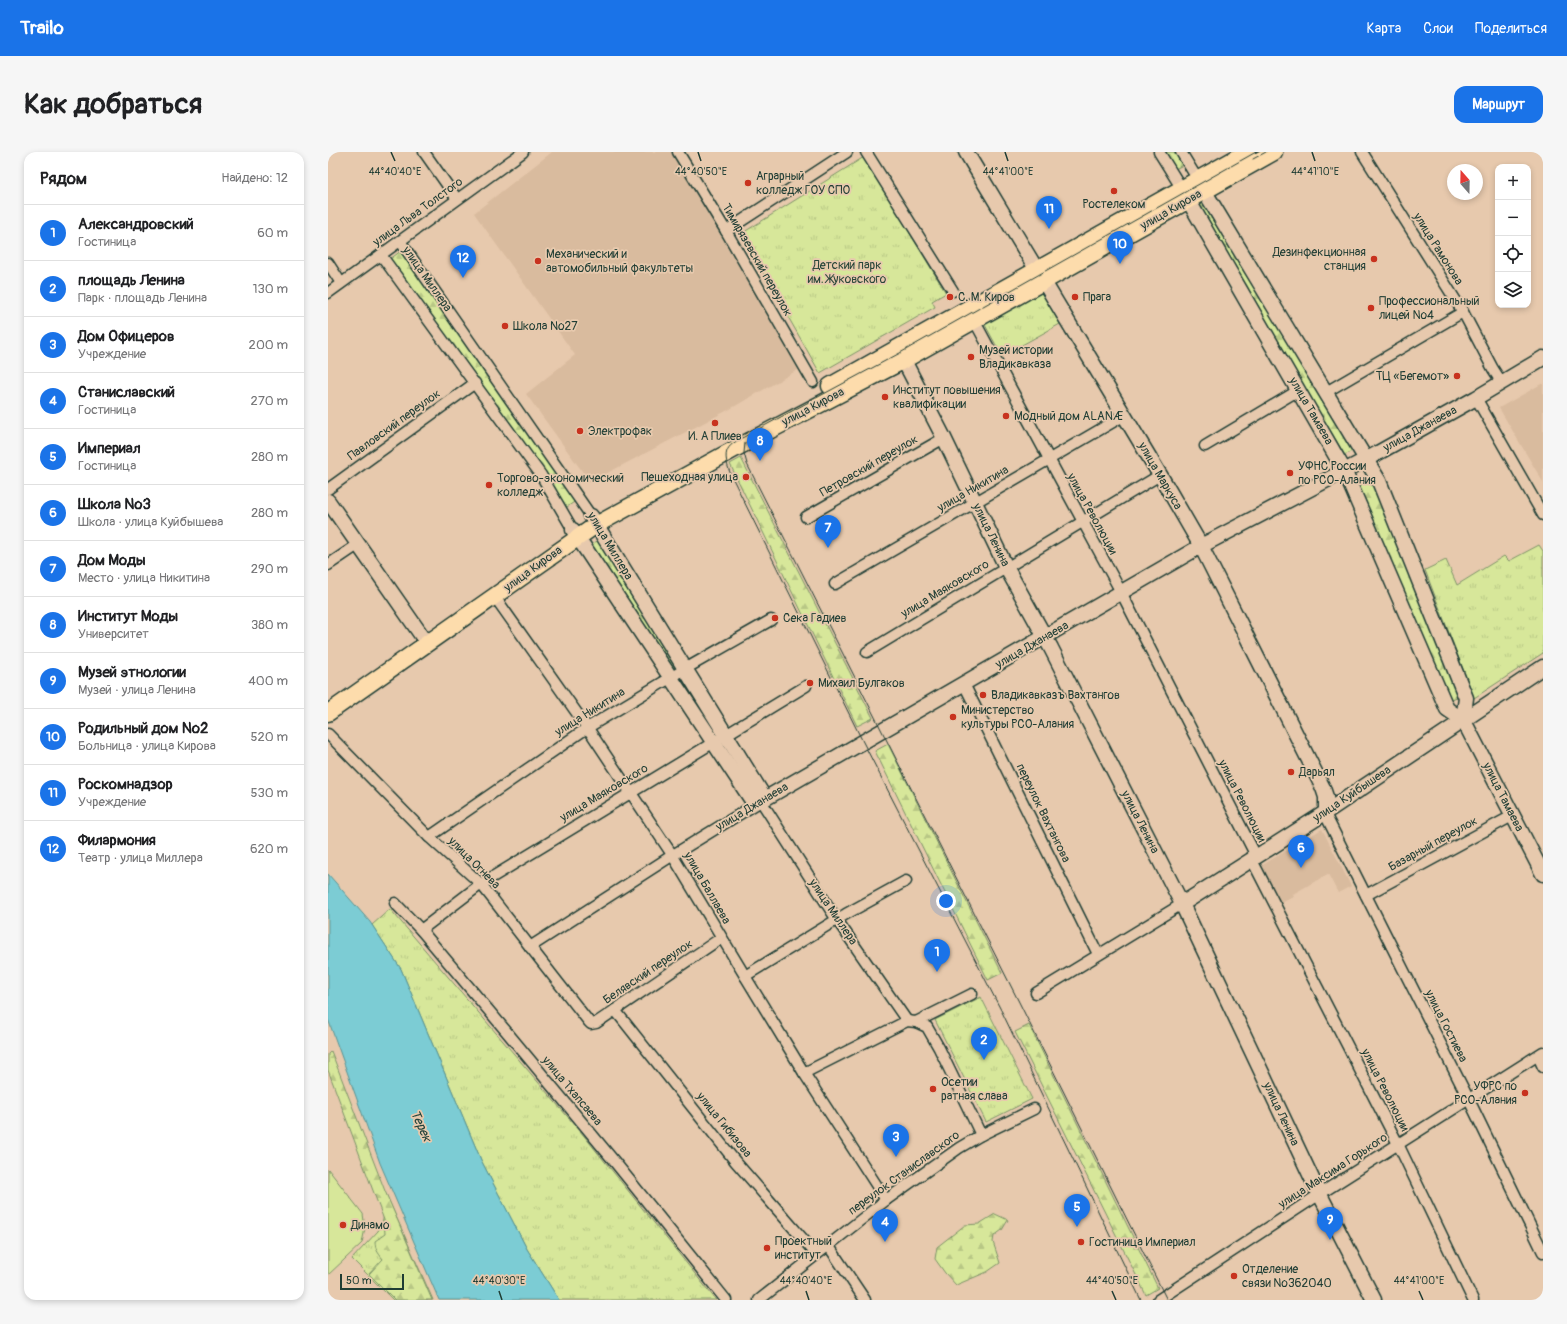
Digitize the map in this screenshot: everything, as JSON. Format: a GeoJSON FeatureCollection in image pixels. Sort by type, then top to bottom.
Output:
{"type":"FeatureCollection","features":[{"type":"Feature","properties":{"kind":"main road","name":"улица Маркуса"},"geometry":{"type":"LineString","coordinates":[[966,152],[1125,415],[1201,546],[1323,788],[1326,797],[1326,812]]}},
{"type":"Feature","properties":{"kind":"main road","name":"улица Кирова"},"geometry":{"type":"LineString","coordinates":[[328,713],[425,640],[594,520],[901,354],[1186,195],[1201,186],[1247,152]]}},
{"type":"Feature","properties":{"kind":"main road","name":"улица Кирова"},"geometry":{"type":"LineString","coordinates":[[1201,186],[1274,152]]}},
{"type":"Feature","properties":{"kind":"main road","name":"улица Тамаева"},"geometry":{"type":"LineString","coordinates":[[1201,186],[1379,481],[1466,698],[1463,720]]}},
{"type":"Feature","properties":{"kind":"main road","name":"улица Тамаева"},"geometry":{"type":"LineString","coordinates":[[1186,195],[1344,470],[1448,709],[1463,720],[1543,874]]}},
{"type":"Feature","properties":{"kind":"main road","name":"улица Кирова"},"geometry":{"type":"LineString","coordinates":[[901,354],[974,320],[1041,276]]}},
{"type":"Feature","properties":{"kind":"main road","name":"улица Ленина"},"geometry":{"type":"LineString","coordinates":[[901,354],[976,502],[1006,567],[1045,637],[1182,904],[1320,1195],[1374,1300]]}},
{"type":"Feature","properties":{"kind":"main road","name":"улица Джанаева"},"geometry":{"type":"LineString","coordinates":[[761,801],[1201,546],[1366,459],[1476,398],[1543,358]]}},
{"type":"Feature","properties":{"kind":"main road"},"geometry":{"type":"LineString","coordinates":[[328,501],[425,640]]}},
{"type":"Feature","properties":{"kind":"main road","name":"улица Миллера"},"geometry":{"type":"LineString","coordinates":[[575,534],[751,798],[761,801],[761,792],[727,734],[685,669],[594,520]]}},
{"type":"Feature","properties":{"kind":"main road","name":"улица Кирова"},"geometry":{"type":"LineString","coordinates":[[328,704],[425,640],[495,597],[575,534]]}},
{"type":"Feature","properties":{"kind":"main road","name":"улица Куйбышева"},"geometry":{"type":"LineString","coordinates":[[1182,904],[1255,859],[1543,667]]}},
{"type":"Feature","properties":{"kind":"street"},"geometry":{"type":"LineString","coordinates":[[424,152],[457,199]]}},
{"type":"Feature","properties":{"kind":"street","name":"улица Льва Толстого"},"geometry":{"type":"LineString","coordinates":[[328,293],[523,152]]}},
{"type":"Feature","properties":{"kind":"street","name":"Тимирязевский переулок"},"geometry":{"type":"LineString","coordinates":[[678,152],[726,231],[813,382]]}},
{"type":"Feature","properties":{"kind":"street"},"geometry":{"type":"LineString","coordinates":[[726,231],[847,152]]}},
{"type":"Feature","properties":{"kind":"street"},"geometry":{"type":"LineString","coordinates":[[866,152],[953,291]]}},
{"type":"Feature","properties":{"kind":"street","name":"улица Тамаева"},"geometry":{"type":"LineString","coordinates":[[1159,152],[1186,195]]}},
{"type":"Feature","properties":{"kind":"street","name":"улица Тамаева"},"geometry":{"type":"LineString","coordinates":[[1181,152],[1201,186]]}},
{"type":"Feature","properties":{"kind":"street","name":"улица Рамонова"},"geometry":{"type":"LineString","coordinates":[[1362,152],[1463,312],[1502,383]]}},
{"type":"Feature","properties":{"kind":"street","name":"улица Миллера"},"geometry":{"type":"LineString","coordinates":[[400,241],[594,520]]}},
{"type":"Feature","properties":{"kind":"street","name":"улица Миллера"},"geometry":{"type":"LineString","coordinates":[[381,255],[541,475],[575,534]]}},
{"type":"Feature","properties":{"kind":"street"},"geometry":{"type":"LineString","coordinates":[[328,263],[341,283]]}},
{"type":"Feature","properties":{"kind":"street"},"geometry":{"type":"LineString","coordinates":[[1326,392],[1463,312]]}},
{"type":"Feature","properties":{"kind":"street","name":"улица Революции"},"geometry":{"type":"LineString","coordinates":[[974,320],[1048,460],[1121,592],[1253,850],[1255,859],[1254,864],[1398,1144],[1473,1300]]}},
{"type":"Feature","properties":{"kind":"street","name":"Павловский переулок"},"geometry":{"type":"LineString","coordinates":[[328,489],[475,383]]}},
{"type":"Feature","properties":{"kind":"street"},"geometry":{"type":"LineString","coordinates":[[1204,446],[1299,390]]}},
{"type":"Feature","properties":{"kind":"street"},"geometry":{"type":"LineString","coordinates":[[1476,398],[1543,515]]}},
{"type":"Feature","properties":{"kind":"street","name":"улица Никитина"},"geometry":{"type":"LineString","coordinates":[[835,584],[1125,415]]}},
{"type":"Feature","properties":{"kind":"street","name":"Петровский переулок"},"geometry":{"type":"LineString","coordinates":[[806,517],[944,438]]}},
{"type":"Feature","properties":{"kind":"street","name":"улица Маяковского"},"geometry":{"type":"LineString","coordinates":[[867,652],[1160,475]]}},
{"type":"Feature","properties":{"kind":"street"},"geometry":{"type":"LineString","coordinates":[[328,565],[359,544]]}},
{"type":"Feature","properties":{"kind":"street","name":"улица Баллаева"},"geometry":{"type":"LineString","coordinates":[[495,597],[632,792],[673,855],[744,976],[804,1073],[886,1200]]}},
{"type":"Feature","properties":{"kind":"street","name":"улица Никитина"},"geometry":{"type":"LineString","coordinates":[[429,837],[587,728],[671,677],[771,620]]}},
{"type":"Feature","properties":{"kind":"street","name":"переулок Вахтангова"},"geometry":{"type":"LineString","coordinates":[[964,684],[1098,954]]}},
{"type":"Feature","properties":{"kind":"street","name":"улица Маяковского"},"geometry":{"type":"LineString","coordinates":[[420,930],[481,884],[806,686]]}},
{"type":"Feature","properties":{"kind":"street","name":"улица Огнева"},"geometry":{"type":"LineString","coordinates":[[328,734],[429,837],[481,884],[589,1022]]}},
{"type":"Feature","properties":{"kind":"street","name":"улица Миллера"},"geometry":{"type":"LineString","coordinates":[[761,801],[837,920],[912,1022]]}},
{"type":"Feature","properties":{"kind":"street","name":"улица Джанаева"},"geometry":{"type":"LineString","coordinates":[[530,946],[761,801]]}},
{"type":"Feature","properties":{"kind":"street","name":"улица Гостиева"},"geometry":{"type":"LineString","coordinates":[[1326,812],[1326,818],[1469,1100],[1543,1252]]}},
{"type":"Feature","properties":{"kind":"street","name":"Базарный переулок"},"geometry":{"type":"LineString","coordinates":[[1366,895],[1512,816]]}},
{"type":"Feature","properties":{"kind":"street"},"geometry":{"type":"LineString","coordinates":[[744,976],[837,920],[906,881]]}},
{"type":"Feature","properties":{"kind":"street","name":"улица Тхапсаева"},"geometry":{"type":"LineString","coordinates":[[395,903],[420,930],[614,1161],[726,1300]]}},
{"type":"Feature","properties":{"kind":"street","name":"улица Куйбышева"},"geometry":{"type":"LineString","coordinates":[[1036,993],[1182,904]]}},
{"type":"Feature","properties":{"kind":"street","name":"Белявский переулок"},"geometry":{"type":"LineString","coordinates":[[589,1022],[592,1024],[596,1023],[721,938]]}},
{"type":"Feature","properties":{"kind":"street"},"geometry":{"type":"LineString","coordinates":[[804,1073],[972,994]]}},
{"type":"Feature","properties":{"kind":"street","name":"улица Гибизова"},"geometry":{"type":"LineString","coordinates":[[614,1010],[735,1161],[816,1254]]}},
{"type":"Feature","properties":{"kind":"street"},"geometry":{"type":"LineString","coordinates":[[912,1022],[927,1027],[939,1048],[981,1135]]}},
{"type":"Feature","properties":{"kind":"street"},"geometry":{"type":"LineString","coordinates":[[1540,1054],[1543,1067]]}},
{"type":"Feature","properties":{"kind":"street","name":"улица Максима Горького"},"geometry":{"type":"LineString","coordinates":[[1158,1300],[1398,1144],[1540,1054]]}},
{"type":"Feature","properties":{"kind":"street","name":"переулок Станиславского"},"geometry":{"type":"LineString","coordinates":[[759,1300],[886,1200],[959,1148],[981,1135],[1034,1109]]}},
{"type":"Feature","properties":{"kind":"street"},"geometry":{"type":"LineString","coordinates":[[828,1245],[865,1300]]}},
{"type":"Feature","properties":{"kind":"shaded area"},"geometry":{"type":"Polygon","coordinates":[[[552,152],[673,152],[801,368],[730,409],[590,482],[526,394],[575,355],[474,213],[552,152]]]}},
{"type":"Feature","properties":{"kind":"shaded area"},"geometry":{"type":"Polygon","coordinates":[[[1543,383],[1543,482],[1499,408],[1543,383]]]}},
{"type":"Feature","properties":{"kind":"shaded area"},"geometry":{"type":"Polygon","coordinates":[[[1322,829],[1351,886],[1338,893],[1328,874],[1293,894],[1294,896],[1278,905],[1259,871],[1261,866],[1322,829]]]}},
{"type":"Feature","properties":{"kind":"green space"},"geometry":{"type":"Polygon","coordinates":[[[1162,152],[1175,152],[1183,165],[1173,170],[1162,152]]]}},
{"type":"Feature","properties":{"kind":"green space","name":"Детский парк им. Жуковского"},"geometry":{"type":"Polygon","coordinates":[[[864,157],[946,293],[932,301],[935,307],[820,373],[741,234],[864,157]]]}},
{"type":"Feature","properties":{"kind":"green space"},"geometry":{"type":"Polygon","coordinates":[[[1206,200],[1355,449],[1345,455],[1195,206],[1206,200]]]}},
{"type":"Feature","properties":{"kind":"green space"},"geometry":{"type":"Polygon","coordinates":[[[401,251],[577,500],[567,507],[390,259],[401,251]]]}},
{"type":"Feature","properties":{"kind":"green space"},"geometry":{"type":"Polygon","coordinates":[[[1042,291],[1060,324],[1002,356],[984,323],[1042,291]]]}},
{"type":"Feature","properties":{"kind":"green space"},"geometry":{"type":"Polygon","coordinates":[[[741,458],[873,718],[857,726],[730,464],[741,458]]]}},
{"type":"Feature","properties":{"kind":"green space"},"geometry":{"type":"Polygon","coordinates":[[[1371,478],[1462,695],[1447,701],[1357,487],[1371,478]]]}},
{"type":"Feature","properties":{"kind":"green space"},"geometry":{"type":"Polygon","coordinates":[[[598,540],[678,666],[672,670],[589,547],[598,540]]]}},
{"type":"Feature","properties":{"kind":"green space"},"geometry":{"type":"Polygon","coordinates":[[[1539,545],[1543,551],[1543,653],[1474,698],[1425,570],[1446,560],[1457,585],[1504,556],[1509,561],[1539,545]]]}},
{"type":"Feature","properties":{"kind":"green space"},"geometry":{"type":"Polygon","coordinates":[[[687,680],[721,731],[714,736],[680,685],[687,680]]]}},
{"type":"Feature","properties":{"kind":"green space"},"geometry":{"type":"Polygon","coordinates":[[[888,744],[1002,973],[988,980],[875,751],[888,744]]]}},
{"type":"Feature","properties":{"kind":"green space"},"geometry":{"type":"Polygon","coordinates":[[[390,909],[585,1137],[716,1300],[559,1300],[527,1249],[481,1160],[401,969],[372,925],[390,909]]]}},
{"type":"Feature","properties":{"kind":"green space"},"geometry":{"type":"Polygon","coordinates":[[[981,997],[1032,1099],[986,1122],[935,1020],[981,997]]]}},
{"type":"Feature","properties":{"kind":"green space"},"geometry":{"type":"Polygon","coordinates":[[[1029,1025],[1158,1288],[1146,1295],[1015,1032],[1029,1025]]]}},
{"type":"Feature","properties":{"kind":"green space"},"geometry":{"type":"Polygon","coordinates":[[[331,1051],[385,1191],[432,1300],[395,1300],[369,1274],[383,1259],[377,1251],[375,1241],[385,1234],[384,1220],[328,1070],[328,1054],[331,1051]]]}},
{"type":"Feature","properties":{"kind":"green space","name":"Динамо"},"geometry":{"type":"Polygon","coordinates":[[[328,1169],[363,1214],[365,1228],[362,1243],[328,1275],[328,1169]]]}},
{"type":"Feature","properties":{"kind":"green space"},"geometry":{"type":"Polygon","coordinates":[[[386,1194],[433,1300],[393,1300],[352,1259],[378,1231],[383,1220],[386,1194]]]}},
{"type":"Feature","properties":{"kind":"green space"},"geometry":{"type":"Polygon","coordinates":[[[995,1214],[1008,1220],[1002,1230],[994,1236],[993,1242],[1000,1263],[987,1272],[956,1285],[935,1259],[937,1247],[965,1225],[979,1224],[995,1214]]]}},
{"type":"Feature","properties":{"kind":"water","name":"Терек"},"geometry":{"type":"Polygon","coordinates":[[[328,874],[370,922],[401,969],[481,1160],[527,1249],[559,1300],[439,1300],[380,1163],[328,1019],[328,874]]]}},
{"type":"Feature","properties":{"kind":"tram line"},"geometry":{"type":"LineString","coordinates":[[1141,1300],[1002,1012],[863,742],[731,475],[726,458],[729,448],[738,440],[900,353],[1256,152]]}},
{"type":"Feature","properties":{"kind":"tram line"},"geometry":{"type":"LineString","coordinates":[[1253,159],[1266,152]]}},
{"type":"Feature","properties":{"kind":"tram line"},"geometry":{"type":"LineString","coordinates":[[753,436],[745,443],[744,453],[747,464],[1020,1004],[1167,1300]]}},
{"type":"Feature","properties":{"kind":"place","name":"Аграрный колледж ГОУ СПО"},"geometry":{"type":"Point","coordinates":[748,183]}},
{"type":"Feature","properties":{"kind":"place","name":"Ростелеком"},"geometry":{"type":"Point","coordinates":[1114,191]}},
{"type":"Feature","properties":{"kind":"place","name":"Роскомнадзор"},"geometry":{"type":"Point","coordinates":[1049,229]}},
{"type":"Feature","properties":{"kind":"place","name":"Дезинфекционная станция"},"geometry":{"type":"Point","coordinates":[1374,259]}},
{"type":"Feature","properties":{"kind":"place","name":"Механический и автомобильный факультеты"},"geometry":{"type":"Point","coordinates":[538,261]}},
{"type":"Feature","properties":{"kind":"place","name":"Родильный дом №2"},"geometry":{"type":"Point","coordinates":[1120,264]}},
{"type":"Feature","properties":{"kind":"place","name":"Филармония"},"geometry":{"type":"Point","coordinates":[463,278]}},
{"type":"Feature","properties":{"kind":"place","name":"С. М. Киров"},"geometry":{"type":"Point","coordinates":[950,297]}},
{"type":"Feature","properties":{"kind":"place","name":"Прага"},"geometry":{"type":"Point","coordinates":[1075,297]}},
{"type":"Feature","properties":{"kind":"place","name":"Профессиональный лицей №4"},"geometry":{"type":"Point","coordinates":[1371,308]}},
{"type":"Feature","properties":{"kind":"place","name":"Школа №27"},"geometry":{"type":"Point","coordinates":[505,326]}},
{"type":"Feature","properties":{"kind":"place","name":"Музей истории Владикавказа"},"geometry":{"type":"Point","coordinates":[971,357]}},
{"type":"Feature","properties":{"kind":"place","name":"ТЦ «Бегемот»"},"geometry":{"type":"Point","coordinates":[1457,376]}},
{"type":"Feature","properties":{"kind":"place","name":"Институт повышения квалификации"},"geometry":{"type":"Point","coordinates":[885,397]}},
{"type":"Feature","properties":{"kind":"place","name":"Модный дом ALANÆ"},"geometry":{"type":"Point","coordinates":[1006,416]}},
{"type":"Feature","properties":{"kind":"place","name":"И. А Плиев"},"geometry":{"type":"Point","coordinates":[715,423]}},
{"type":"Feature","properties":{"kind":"place","name":"Электрофак"},"geometry":{"type":"Point","coordinates":[580,431]}},
{"type":"Feature","properties":{"kind":"place","name":"Институт Моды"},"geometry":{"type":"Point","coordinates":[760,461]}},
{"type":"Feature","properties":{"kind":"place","name":"УФНС России по РСО-Алания"},"geometry":{"type":"Point","coordinates":[1290,473]}},
{"type":"Feature","properties":{"kind":"place","name":"Пешеходная улица"},"geometry":{"type":"Point","coordinates":[746,477]}},
{"type":"Feature","properties":{"kind":"place","name":"Торгово-экономический колледж"},"geometry":{"type":"Point","coordinates":[489,485]}},
{"type":"Feature","properties":{"kind":"place","name":"Дом Моды"},"geometry":{"type":"Point","coordinates":[828,548]}},
{"type":"Feature","properties":{"kind":"place","name":"Сека Гадиев"},"geometry":{"type":"Point","coordinates":[775,618]}},
{"type":"Feature","properties":{"kind":"place","name":"Михаил Булгаков"},"geometry":{"type":"Point","coordinates":[810,683]}},
{"type":"Feature","properties":{"kind":"place","name":"Владикавказъ Вахтангов"},"geometry":{"type":"Point","coordinates":[983,695]}},
{"type":"Feature","properties":{"kind":"place","name":"Министерство культуры РСО-Алания"},"geometry":{"type":"Point","coordinates":[953,717]}},
{"type":"Feature","properties":{"kind":"place","name":"Дарьял"},"geometry":{"type":"Point","coordinates":[1291,772]}},
{"type":"Feature","properties":{"kind":"place","name":"Школа №3"},"geometry":{"type":"Point","coordinates":[1301,868]}},
{"type":"Feature","properties":{"kind":"place","name":"Александровский"},"geometry":{"type":"Point","coordinates":[937,972]}},
{"type":"Feature","properties":{"kind":"place","name":"площадь Ленина"},"geometry":{"type":"Point","coordinates":[984,1060]}},
{"type":"Feature","properties":{"kind":"place","name":"Осетии ратная слава"},"geometry":{"type":"Point","coordinates":[933,1089]}},
{"type":"Feature","properties":{"kind":"place","name":"УФРС по РСО-Алания"},"geometry":{"type":"Point","coordinates":[1525,1093]}},
{"type":"Feature","properties":{"kind":"place","name":"Дом Офицеров"},"geometry":{"type":"Point","coordinates":[896,1157]}},
{"type":"Feature","properties":{"kind":"place","name":"Динамо"},"geometry":{"type":"Point","coordinates":[343,1225]}},
{"type":"Feature","properties":{"kind":"place","name":"Империал"},"geometry":{"type":"Point","coordinates":[1077,1227]}},
{"type":"Feature","properties":{"kind":"place","name":"Музей этнологии"},"geometry":{"type":"Point","coordinates":[1330,1240]}},
{"type":"Feature","properties":{"kind":"place","name":"Станиславский"},"geometry":{"type":"Point","coordinates":[885,1242]}},
{"type":"Feature","properties":{"kind":"place","name":"Гостиница Империал"},"geometry":{"type":"Point","coordinates":[1081,1242]}},
{"type":"Feature","properties":{"kind":"place","name":"Проектный институт"},"geometry":{"type":"Point","coordinates":[767,1248]}},
{"type":"Feature","properties":{"kind":"place","name":"Отделение связи №362040"},"geometry":{"type":"Point","coordinates":[1234,1276]}}]}
